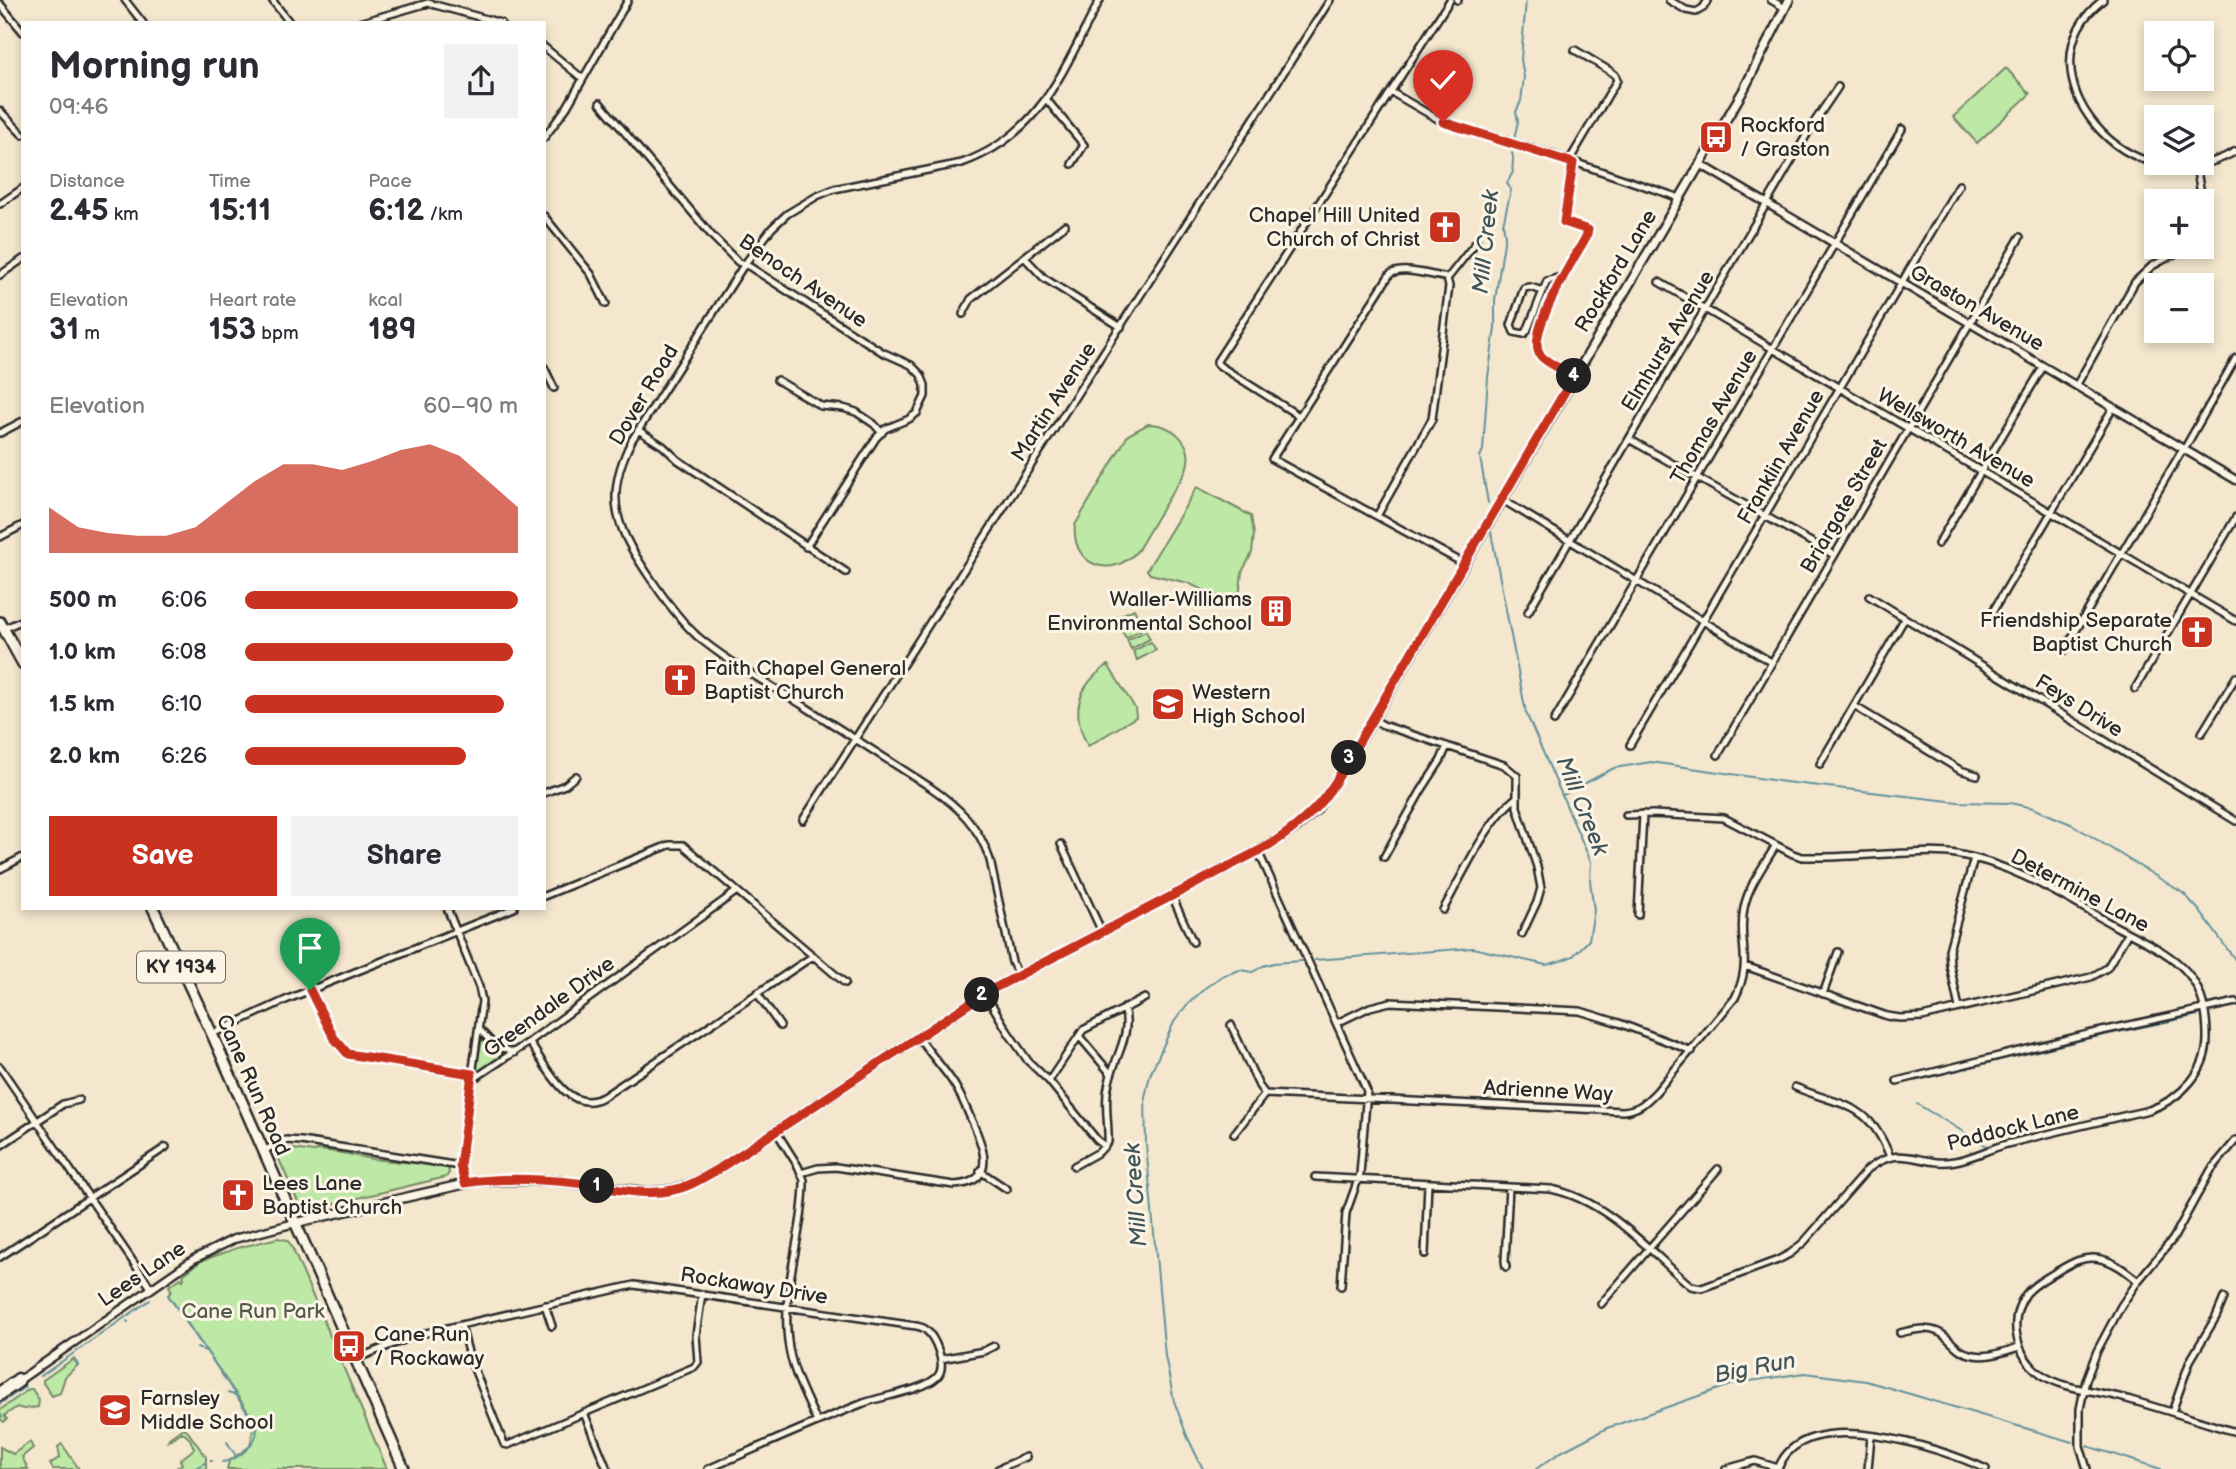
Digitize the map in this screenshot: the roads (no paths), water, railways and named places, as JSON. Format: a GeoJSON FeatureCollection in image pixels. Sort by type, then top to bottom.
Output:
{"type":"FeatureCollection","features":[{"type":"Feature","properties":{"kind":"highway"},"geometry":{"type":"LineString","coordinates":[[1,627],[21,661]]}},
{"type":"Feature","properties":{"kind":"highway","name":"Cane Run Road"},"geometry":{"type":"LineString","coordinates":[[154,910],[212,1034],[404,1469]]}},
{"type":"Feature","properties":{"kind":"main road","name":"Rockford Lane"},"geometry":{"type":"LineString","coordinates":[[295,1223],[465,1183],[494,1180],[528,1179],[648,1192],[674,1190],[703,1178],[985,993],[1287,834],[1316,810],[1336,781],[1700,164],[1758,62],[1787,4]]}},
{"type":"Feature","properties":{"kind":"street"},"geometry":{"type":"LineString","coordinates":[[125,0],[141,21]]}},
{"type":"Feature","properties":{"kind":"street"},"geometry":{"type":"LineString","coordinates":[[272,0],[288,21]]}},
{"type":"Feature","properties":{"kind":"street","name":"Dover Road"},"geometry":{"type":"LineString","coordinates":[[1018,975],[1012,962],[990,860],[976,829],[952,803],[708,644],[686,624],[660,592],[627,543],[617,511],[616,484],[621,464],[638,430],[744,265],[772,228],[787,214],[808,201],[848,185],[929,170],[978,157],[1001,144],[1024,126],[1046,99],[1100,0]]}},
{"type":"Feature","properties":{"kind":"street","name":"Martin Avenue"},"geometry":{"type":"LineString","coordinates":[[803,820],[1330,0]]}},
{"type":"Feature","properties":{"kind":"street"},"geometry":{"type":"LineString","coordinates":[[1299,416],[1220,366],[1217,361],[1450,0]]}},
{"type":"Feature","properties":{"kind":"street"},"geometry":{"type":"LineString","coordinates":[[1669,0],[1691,12],[1700,11],[1708,0]]}},
{"type":"Feature","properties":{"kind":"street"},"geometry":{"type":"LineString","coordinates":[[1771,0],[1787,4]]}},
{"type":"Feature","properties":{"kind":"street"},"geometry":{"type":"LineString","coordinates":[[2103,0],[2082,21],[2073,44],[2071,61],[2074,81],[2085,110],[2106,137],[2144,161]]}},
{"type":"Feature","properties":{"kind":"street"},"geometry":{"type":"LineString","coordinates":[[546,135],[561,116],[628,1]]}},
{"type":"Feature","properties":{"kind":"street"},"geometry":{"type":"LineString","coordinates":[[366,21],[428,3],[494,21]]}},
{"type":"Feature","properties":{"kind":"street"},"geometry":{"type":"LineString","coordinates":[[0,4],[21,30]]}},
{"type":"Feature","properties":{"kind":"street"},"geometry":{"type":"LineString","coordinates":[[546,49],[583,79]]}},
{"type":"Feature","properties":{"kind":"street"},"geometry":{"type":"LineString","coordinates":[[1574,50],[1610,71],[1617,80],[1571,162],[1564,222],[1588,230],[1552,297],[1537,339],[1540,356],[1574,376]]}},
{"type":"Feature","properties":{"kind":"street","name":"Elmhurst Avenue"},"geometry":{"type":"LineString","coordinates":[[1528,612],[1823,108],[1838,87]]}},
{"type":"Feature","properties":{"kind":"street"},"geometry":{"type":"LineString","coordinates":[[1391,92],[1443,122],[1679,198]]}},
{"type":"Feature","properties":{"kind":"street"},"geometry":{"type":"LineString","coordinates":[[1046,99],[1084,145],[1072,164]]}},
{"type":"Feature","properties":{"kind":"street","name":"Benoch Avenue"},"geometry":{"type":"LineString","coordinates":[[600,103],[692,213],[738,262],[882,352],[916,369],[925,385],[921,407],[913,417],[890,426],[882,433]]}},
{"type":"Feature","properties":{"kind":"street"},"geometry":{"type":"LineString","coordinates":[[0,111],[21,133]]}},
{"type":"Feature","properties":{"kind":"street","name":"Thomas Avenue"},"geometry":{"type":"LineString","coordinates":[[1553,721],[1902,129]]}},
{"type":"Feature","properties":{"kind":"street"},"geometry":{"type":"LineString","coordinates":[[2214,161],[2236,150]]}},
{"type":"Feature","properties":{"kind":"street","name":"Graston Avenue"},"geometry":{"type":"LineString","coordinates":[[1700,164],[2236,480]]}},
{"type":"Feature","properties":{"kind":"street","name":"Franklin Avenue"},"geometry":{"type":"LineString","coordinates":[[1630,746],[1959,185]]}},
{"type":"Feature","properties":{"kind":"street"},"geometry":{"type":"LineString","coordinates":[[0,204],[21,189]]}},
{"type":"Feature","properties":{"kind":"street"},"geometry":{"type":"LineString","coordinates":[[546,218],[591,274],[606,303]]}},
{"type":"Feature","properties":{"kind":"street"},"geometry":{"type":"LineString","coordinates":[[963,314],[971,299],[1065,225]]}},
{"type":"Feature","properties":{"kind":"street","name":"Briargate Street"},"geometry":{"type":"LineString","coordinates":[[1717,755],[2020,237]]}},
{"type":"Feature","properties":{"kind":"street"},"geometry":{"type":"LineString","coordinates":[[1447,279],[1477,241]]}},
{"type":"Feature","properties":{"kind":"street"},"geometry":{"type":"LineString","coordinates":[[1024,257],[1044,278],[1121,327]]}},
{"type":"Feature","properties":{"kind":"street"},"geometry":{"type":"LineString","coordinates":[[2076,386],[2135,282],[2152,266],[2165,259]]}},
{"type":"Feature","properties":{"kind":"street"},"geometry":{"type":"LineString","coordinates":[[0,275],[21,260]]}},
{"type":"Feature","properties":{"kind":"street"},"geometry":{"type":"LineString","coordinates":[[1447,279],[1397,271],[1390,274],[1272,459],[1464,563]]}},
{"type":"Feature","properties":{"kind":"street"},"geometry":{"type":"LineString","coordinates":[[1543,291],[1524,288],[1511,324],[1514,332],[1524,334],[1527,331],[1543,291],[1547,281],[1564,276]]}},
{"type":"Feature","properties":{"kind":"street"},"geometry":{"type":"LineString","coordinates":[[1377,516],[1432,419],[1449,286],[1447,279]]}},
{"type":"Feature","properties":{"kind":"street","name":"Wellsworth Avenue"},"geometry":{"type":"LineString","coordinates":[[1659,282],[2236,621]]}},
{"type":"Feature","properties":{"kind":"street"},"geometry":{"type":"LineString","coordinates":[[2064,651],[2236,358]]}},
{"type":"Feature","properties":{"kind":"street"},"geometry":{"type":"LineString","coordinates":[[1938,544],[2043,367]]}},
{"type":"Feature","properties":{"kind":"street"},"geometry":{"type":"LineString","coordinates":[[546,371],[554,388]]}},
{"type":"Feature","properties":{"kind":"street"},"geometry":{"type":"LineString","coordinates":[[777,380],[821,406],[856,412],[882,433],[876,438],[806,547]]}},
{"type":"Feature","properties":{"kind":"street"},"geometry":{"type":"LineString","coordinates":[[1993,611],[2113,408]]}},
{"type":"Feature","properties":{"kind":"street"},"geometry":{"type":"LineString","coordinates":[[0,433],[21,422]]}},
{"type":"Feature","properties":{"kind":"street"},"geometry":{"type":"LineString","coordinates":[[638,430],[663,446],[678,460],[846,572]]}},
{"type":"Feature","properties":{"kind":"street"},"geometry":{"type":"LineString","coordinates":[[1629,439],[1833,555]]}},
{"type":"Feature","properties":{"kind":"street"},"geometry":{"type":"LineString","coordinates":[[1501,499],[1771,662]]}},
{"type":"Feature","properties":{"kind":"street"},"geometry":{"type":"LineString","coordinates":[[2135,689],[2236,517]]}},
{"type":"Feature","properties":{"kind":"street"},"geometry":{"type":"LineString","coordinates":[[0,537],[21,526]]}},
{"type":"Feature","properties":{"kind":"street","name":"Feys Drive"},"geometry":{"type":"LineString","coordinates":[[1869,596],[2236,821]]}},
{"type":"Feature","properties":{"kind":"street"},"geometry":{"type":"LineString","coordinates":[[1820,764],[1905,618]]}},
{"type":"Feature","properties":{"kind":"street"},"geometry":{"type":"LineString","coordinates":[[1,627],[21,621]]}},
{"type":"Feature","properties":{"kind":"street"},"geometry":{"type":"LineString","coordinates":[[2202,733],[2236,677]]}},
{"type":"Feature","properties":{"kind":"street"},"geometry":{"type":"LineString","coordinates":[[1854,706],[1960,770],[1977,775]]}},
{"type":"Feature","properties":{"kind":"street"},"geometry":{"type":"LineString","coordinates":[[1372,719],[1504,765],[1514,772],[1518,779],[1517,807],[1541,888],[1522,934]]}},
{"type":"Feature","properties":{"kind":"street"},"geometry":{"type":"LineString","coordinates":[[1384,857],[1447,746]]}},
{"type":"Feature","properties":{"kind":"street"},"geometry":{"type":"LineString","coordinates":[[546,792],[565,785],[576,776]]}},
{"type":"Feature","properties":{"kind":"street"},"geometry":{"type":"LineString","coordinates":[[1443,910],[1491,827],[1508,804],[1517,797]]}},
{"type":"Feature","properties":{"kind":"street"},"geometry":{"type":"LineString","coordinates":[[1638,915],[1643,814]]}},
{"type":"Feature","properties":{"kind":"street","name":"Determine Lane"},"geometry":{"type":"LineString","coordinates":[[1626,815],[1724,818],[1802,857],[1942,852],[1974,858],[2013,871],[2162,952],[2185,969],[2197,988],[2204,1008]]}},
{"type":"Feature","properties":{"kind":"street"},"geometry":{"type":"LineString","coordinates":[[546,895],[675,844],[688,848],[845,983]]}},
{"type":"Feature","properties":{"kind":"street"},"geometry":{"type":"LineString","coordinates":[[1061,844],[1102,932]]}},
{"type":"Feature","properties":{"kind":"street","name":"Adrienne Way"},"geometry":{"type":"LineString","coordinates":[[1265,1094],[1630,1111],[1639,1108],[1648,1101],[1735,999],[1742,985],[1745,966],[1744,907],[1776,845]]}},
{"type":"Feature","properties":{"kind":"street"},"geometry":{"type":"LineString","coordinates":[[1258,850],[1364,1084],[1367,1098],[1364,1140],[1357,1179],[1346,1213],[1341,1286]]}},
{"type":"Feature","properties":{"kind":"street"},"geometry":{"type":"LineString","coordinates":[[0,869],[21,858]]}},
{"type":"Feature","properties":{"kind":"street"},"geometry":{"type":"LineString","coordinates":[[1959,1008],[1950,965],[1950,950],[1974,858]]}},
{"type":"Feature","properties":{"kind":"street","name":"Greendale Drive"},"geometry":{"type":"LineString","coordinates":[[310,990],[334,1038],[348,1054],[482,1075],[737,891]]}},
{"type":"Feature","properties":{"kind":"street"},"geometry":{"type":"LineString","coordinates":[[1172,896],[1193,942]]}},
{"type":"Feature","properties":{"kind":"street"},"geometry":{"type":"LineString","coordinates":[[448,910],[479,986],[482,1001],[460,1166],[465,1183]]}},
{"type":"Feature","properties":{"kind":"street"},"geometry":{"type":"LineString","coordinates":[[212,1034],[310,990],[509,910]]}},
{"type":"Feature","properties":{"kind":"street"},"geometry":{"type":"LineString","coordinates":[[1745,966],[1881,1014],[1900,1018],[1922,1017],[2098,974],[2113,961],[2128,933]]}},
{"type":"Feature","properties":{"kind":"street"},"geometry":{"type":"LineString","coordinates":[[1823,994],[1838,952]]}},
{"type":"Feature","properties":{"kind":"street"},"geometry":{"type":"LineString","coordinates":[[530,1042],[565,1091],[577,1100],[592,1102],[813,956]]}},
{"type":"Feature","properties":{"kind":"street"},"geometry":{"type":"LineString","coordinates":[[757,993],[780,1026]]}},
{"type":"Feature","properties":{"kind":"street"},"geometry":{"type":"LineString","coordinates":[[985,993],[1007,1032],[1028,1061],[1049,1081],[1097,1140],[1105,1146]]}},
{"type":"Feature","properties":{"kind":"street"},"geometry":{"type":"LineString","coordinates":[[1049,1081],[1085,1028],[1145,998]]}},
{"type":"Feature","properties":{"kind":"street"},"geometry":{"type":"LineString","coordinates":[[1337,1023],[1370,1007],[1390,1002],[1580,1011],[1692,1051]]}},
{"type":"Feature","properties":{"kind":"street"},"geometry":{"type":"LineString","coordinates":[[1897,1081],[1943,1068],[2236,1002]]}},
{"type":"Feature","properties":{"kind":"street"},"geometry":{"type":"LineString","coordinates":[[1074,1166],[1105,1146],[1108,1135],[1106,1099],[1124,1035],[1124,1008]]}},
{"type":"Feature","properties":{"kind":"street","name":"Paddock Lane"},"geometry":{"type":"LineString","coordinates":[[1890,1157],[1909,1156],[1930,1162],[1954,1162],[2007,1144],[2162,1106],[2183,1091],[2198,1069],[2207,1044],[2204,1008]]}},
{"type":"Feature","properties":{"kind":"street"},"geometry":{"type":"LineString","coordinates":[[1231,1025],[1265,1094],[1234,1133]]}},
{"type":"Feature","properties":{"kind":"street"},"geometry":{"type":"LineString","coordinates":[[479,1029],[494,1045],[514,1053]]}},
{"type":"Feature","properties":{"kind":"street"},"geometry":{"type":"LineString","coordinates":[[802,1173],[818,1168],[836,1167],[954,1185],[968,1182],[978,1176],[985,1159],[982,1142],[957,1089],[918,1036]]}},
{"type":"Feature","properties":{"kind":"street"},"geometry":{"type":"LineString","coordinates":[[1079,1036],[1111,1074]]}},
{"type":"Feature","properties":{"kind":"street"},"geometry":{"type":"LineString","coordinates":[[0,1067],[151,1288]]}},
{"type":"Feature","properties":{"kind":"street"},"geometry":{"type":"LineString","coordinates":[[1315,1177],[1551,1189],[1578,1197],[1610,1216],[1685,1281],[1697,1288],[1708,1287],[1778,1260],[1798,1248],[1867,1170],[1890,1157],[1872,1123],[1864,1114],[1795,1087]]}},
{"type":"Feature","properties":{"kind":"street"},"geometry":{"type":"LineString","coordinates":[[0,1146],[63,1104],[79,1100]]}},
{"type":"Feature","properties":{"kind":"street"},"geometry":{"type":"LineString","coordinates":[[776,1130],[802,1173],[804,1185],[787,1306],[788,1342],[790,1357],[817,1422]]}},
{"type":"Feature","properties":{"kind":"street"},"geometry":{"type":"LineString","coordinates":[[263,1151],[286,1140],[301,1141],[460,1166]]}},
{"type":"Feature","properties":{"kind":"street"},"geometry":{"type":"LineString","coordinates":[[2087,1469],[2080,1446],[2084,1388],[2108,1329],[2138,1281],[2174,1239],[2211,1170],[2236,1140]]}},
{"type":"Feature","properties":{"kind":"street"},"geometry":{"type":"LineString","coordinates":[[0,1257],[166,1147]]}},
{"type":"Feature","properties":{"kind":"street"},"geometry":{"type":"LineString","coordinates":[[1601,1304],[1718,1170]]}},
{"type":"Feature","properties":{"kind":"street"},"geometry":{"type":"LineString","coordinates":[[980,1171],[1007,1189]]}},
{"type":"Feature","properties":{"kind":"street"},"geometry":{"type":"LineString","coordinates":[[1425,1254],[1428,1183]]}},
{"type":"Feature","properties":{"kind":"street"},"geometry":{"type":"LineString","coordinates":[[1506,1267],[1504,1261],[1509,1186]]}},
{"type":"Feature","properties":{"kind":"street","name":"Lees Lane"},"geometry":{"type":"LineString","coordinates":[[0,1397],[20,1383],[21,1379],[194,1259],[234,1239],[295,1223]]}},
{"type":"Feature","properties":{"kind":"street"},"geometry":{"type":"LineString","coordinates":[[2138,1281],[2114,1264],[2089,1258],[2071,1263],[2038,1283],[2022,1300],[2016,1318],[2019,1347],[2028,1362],[2044,1376],[2067,1385],[2172,1412],[2236,1432]]}},
{"type":"Feature","properties":{"kind":"street","name":"Rockaway Drive"},"geometry":{"type":"LineString","coordinates":[[355,1359],[400,1340],[634,1285],[921,1327],[932,1338],[940,1359]]}},
{"type":"Feature","properties":{"kind":"street"},"geometry":{"type":"LineString","coordinates":[[461,1325],[469,1356],[506,1445],[696,1364],[696,1335],[702,1294]]}},
{"type":"Feature","properties":{"kind":"street"},"geometry":{"type":"LineString","coordinates":[[2172,1412],[2190,1361],[2224,1298]]}},
{"type":"Feature","properties":{"kind":"street"},"geometry":{"type":"LineString","coordinates":[[545,1305],[552,1326]]}},
{"type":"Feature","properties":{"kind":"street"},"geometry":{"type":"LineString","coordinates":[[1900,1333],[1930,1328],[1961,1351],[1976,1355],[1993,1355],[2019,1347]]}},
{"type":"Feature","properties":{"kind":"street"},"geometry":{"type":"LineString","coordinates":[[708,1469],[862,1403],[904,1392],[933,1380],[941,1372],[940,1359],[984,1351],[994,1346]]}},
{"type":"Feature","properties":{"kind":"street","name":"Lees Lane"},"geometry":{"type":"LineString","coordinates":[[0,1390],[18,1377],[21,1379]]}},
{"type":"Feature","properties":{"kind":"street"},"geometry":{"type":"LineString","coordinates":[[584,1413],[607,1469]]}},
{"type":"Feature","properties":{"kind":"street"},"geometry":{"type":"LineString","coordinates":[[1726,1469],[1755,1461],[1778,1468],[1788,1452],[1811,1438],[1857,1434],[1891,1437],[1947,1453],[1986,1469]]}},
{"type":"Feature","properties":{"kind":"street"},"geometry":{"type":"LineString","coordinates":[[1868,1469],[1871,1436]]}},
{"type":"Feature","properties":{"kind":"street"},"geometry":{"type":"LineString","coordinates":[[998,1469],[1026,1457]]}},
{"type":"Feature","properties":{"kind":"waterway","name":"Mill Creek"},"geometry":{"type":"LineString","coordinates":[[1514,140],[1518,121],[1516,112],[1521,101],[1524,77],[1521,59],[1526,0]]}},
{"type":"Feature","properties":{"kind":"waterway","name":"Mill Creek"},"geometry":{"type":"LineString","coordinates":[[1488,503],[1480,457],[1483,450],[1488,377],[1495,328],[1495,300],[1505,236],[1503,224],[1511,190],[1507,183],[1513,172],[1512,153]]}},
{"type":"Feature","properties":{"kind":"waterway","name":"Mill Creek"},"geometry":{"type":"LineString","coordinates":[[1315,960],[1473,948],[1546,965],[1573,956],[1589,940],[1594,910],[1590,881],[1591,862],[1526,713],[1491,532]]}},
{"type":"Feature","properties":{"kind":"waterway"},"geometry":{"type":"LineString","coordinates":[[1563,795],[1614,768],[1651,762],[1785,782],[1958,802],[2010,803],[2033,808],[2073,825],[2183,893],[2199,910],[2236,961]]}},
{"type":"Feature","properties":{"kind":"waterway","name":"Mill Creek"},"geometry":{"type":"LineString","coordinates":[[1203,1469],[1174,1401],[1165,1356],[1146,1144],[1145,1097],[1150,1075],[1174,1022],[1205,988],[1222,976],[1240,970],[1253,972],[1274,963],[1301,961]]}},
{"type":"Feature","properties":{"kind":"waterway"},"geometry":{"type":"LineString","coordinates":[[1914,1081],[2086,1039],[2199,1015]]}},
{"type":"Feature","properties":{"kind":"waterway"},"geometry":{"type":"LineString","coordinates":[[1917,1104],[1987,1146]]}},
{"type":"Feature","properties":{"kind":"waterway"},"geometry":{"type":"LineString","coordinates":[[168,1295],[199,1341]]}},
{"type":"Feature","properties":{"kind":"waterway"},"geometry":{"type":"LineString","coordinates":[[41,1376],[150,1300]]}},
{"type":"Feature","properties":{"kind":"waterway"},"geometry":{"type":"LineString","coordinates":[[201,1343],[257,1427],[251,1445],[235,1458],[222,1462]]}},
{"type":"Feature","properties":{"kind":"waterway"},"geometry":{"type":"LineString","coordinates":[[197,1348],[206,1351]]}},
{"type":"Feature","properties":{"kind":"waterway"},"geometry":{"type":"LineString","coordinates":[[74,1358],[78,1365]]}},
{"type":"Feature","properties":{"kind":"waterway","name":"Big Run"},"geometry":{"type":"LineString","coordinates":[[1536,1469],[1561,1452],[1607,1428],[1736,1383],[1805,1373],[1866,1381],[2072,1442]]}},
{"type":"Feature","properties":{"kind":"waterway"},"geometry":{"type":"LineString","coordinates":[[0,1404],[25,1387]]}},
{"type":"Feature","properties":{"kind":"waterway"},"geometry":{"type":"LineString","coordinates":[[228,1393],[237,1396]]}},
{"type":"Feature","properties":{"kind":"waterway"},"geometry":{"type":"LineString","coordinates":[[227,1442],[236,1456]]}},
{"type":"Feature","properties":{"kind":"waterway","name":"Big Run"},"geometry":{"type":"LineString","coordinates":[[2087,1446],[2161,1469]]}},
{"type":"Feature","properties":{"kind":"waterway"},"geometry":{"type":"LineString","coordinates":[[194,1469],[206,1462]]}},
{"type":"Feature","properties":{"kind":"place","name":"Rockford / Graston"},"geometry":{"type":"Point","coordinates":[1716,137]}},
{"type":"Feature","properties":{"kind":"place","name":"Chapel Hill United Church of Christ"},"geometry":{"type":"Point","coordinates":[1445,227]}},
{"type":"Feature","properties":{"kind":"place","name":"Waller-Williams Environmental School"},"geometry":{"type":"Point","coordinates":[1276,611]}},
{"type":"Feature","properties":{"kind":"place","name":"Friendship Separate Baptist Church"},"geometry":{"type":"Point","coordinates":[2197,632]}},
{"type":"Feature","properties":{"kind":"place","name":"Faith Chapel General Baptist Church"},"geometry":{"type":"Point","coordinates":[680,680]}},
{"type":"Feature","properties":{"kind":"place","name":"Western High School"},"geometry":{"type":"Point","coordinates":[1168,704]}},
{"type":"Feature","properties":{"kind":"place","name":"Lees Lane Baptist Church"},"geometry":{"type":"Point","coordinates":[238,1195]}},
{"type":"Feature","properties":{"kind":"place","name":"Cane Run / Rockaway"},"geometry":{"type":"Point","coordinates":[349,1346]}},
{"type":"Feature","properties":{"kind":"place","name":"Farnsley Middle School"},"geometry":{"type":"Point","coordinates":[115,1410]}},
{"type":"Feature","properties":{"kind":"park label","name":"Cane Run Park"},"geometry":{"type":"Point","coordinates":[253,1311]}}]}
